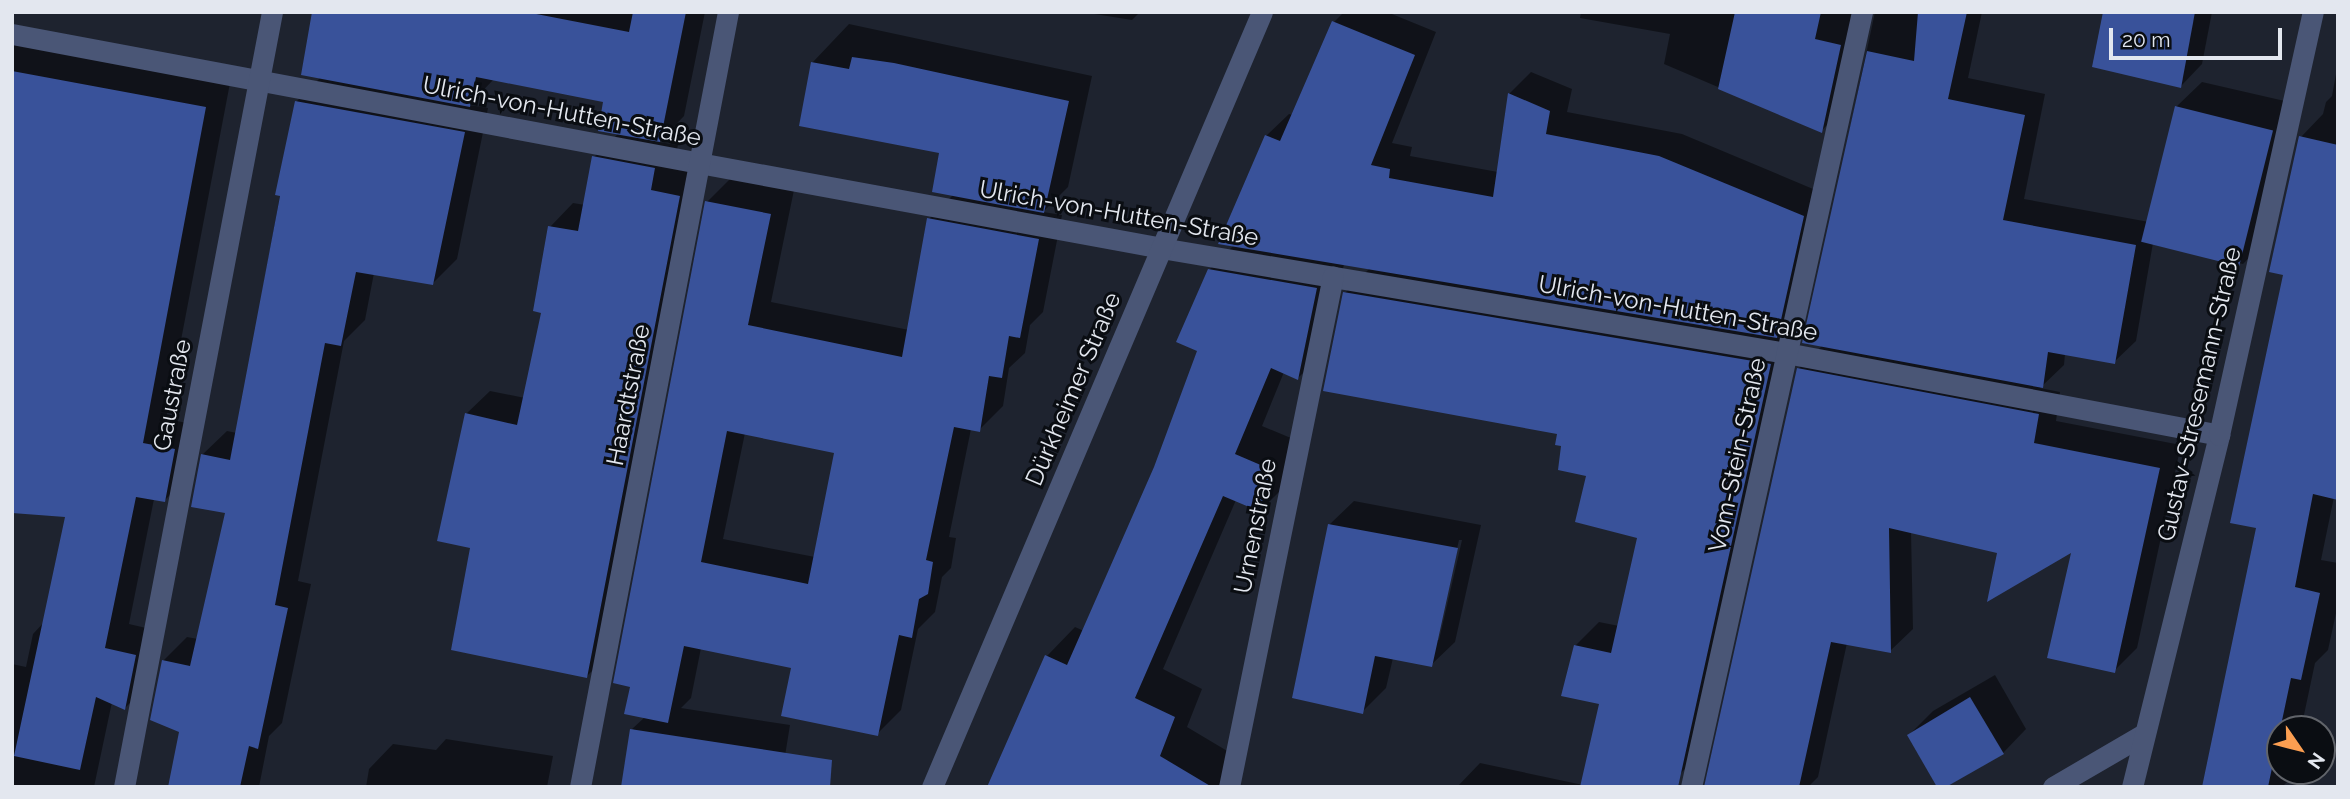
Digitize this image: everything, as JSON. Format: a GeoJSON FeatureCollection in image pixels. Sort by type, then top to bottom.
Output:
{"type":"FeatureCollection","features":[{"type":"Feature","properties":{"kind":"street","name":"Gaustraße"},"geometry":{"type":"LineString","coordinates":[[124,787],[272,12]]}},
{"type":"Feature","properties":{"kind":"street","name":"Haardtstraße"},"geometry":{"type":"LineString","coordinates":[[580,787],[728,12]]}},
{"type":"Feature","properties":{"kind":"street","name":"Dürkheimer Straße"},"geometry":{"type":"LineString","coordinates":[[932,787],[1262,12]]}},
{"type":"Feature","properties":{"kind":"street","name":"Vom-Stein-Straße"},"geometry":{"type":"LineString","coordinates":[[1691,787],[1862,12]]}},
{"type":"Feature","properties":{"kind":"street","name":"Gustav-Stresemann-Straße"},"geometry":{"type":"LineString","coordinates":[[2132,787],[2219,435],[2313,12]]}},
{"type":"Feature","properties":{"kind":"street","name":"Ulrich-von-Hutten-Straße"},"geometry":{"type":"LineString","coordinates":[[12,34],[1161,248],[1787,353],[2219,435]]}},
{"type":"Feature","properties":{"kind":"street","name":"Urnenstraße"},"geometry":{"type":"LineString","coordinates":[[1229,787],[1333,276]]}},
{"type":"Feature","properties":{"kind":"street"},"geometry":{"type":"LineString","coordinates":[[2053,787],[2144,734]]}},
{"type":"Feature","properties":{"kind":"building"},"geometry":{"type":"Polygon","coordinates":[[[312,12],[526,12],[629,32],[633,12],[686,12],[660,142],[598,131],[603,102],[476,77],[470,107],[301,75],[312,12]]]}},
{"type":"Feature","properties":{"kind":"building"},"geometry":{"type":"Polygon","coordinates":[[[1735,12],[1821,12],[1815,39],[1841,45],[1822,133],[1718,89],[1735,12]]]}},
{"type":"Feature","properties":{"kind":"building"},"geometry":{"type":"Polygon","coordinates":[[[1918,12],[1967,12],[1948,99],[2025,115],[2003,220],[2136,245],[2115,364],[2048,352],[2043,388],[1802,343],[1867,51],[1914,61],[1918,12]]]}},
{"type":"Feature","properties":{"kind":"building"},"geometry":{"type":"Polygon","coordinates":[[[2103,12],[2195,12],[2181,88],[2092,67],[2103,12]]]}},
{"type":"Feature","properties":{"kind":"building"},"geometry":{"type":"Polygon","coordinates":[[[1332,21],[1415,55],[1371,165],[1390,169],[1389,178],[1493,197],[1508,93],[1550,111],[1546,134],[1659,156],[1804,216],[1777,338],[1218,244],[1265,135],[1280,141],[1332,21]]]}},
{"type":"Feature","properties":{"kind":"building"},"geometry":{"type":"Polygon","coordinates":[[[852,57],[894,63],[1069,101],[1044,213],[932,192],[939,153],[799,126],[811,62],[849,69],[852,57]]]}},
{"type":"Feature","properties":{"kind":"building"},"geometry":{"type":"Polygon","coordinates":[[[12,71],[206,107],[143,443],[175,449],[165,502],[136,497],[105,648],[136,655],[125,710],[96,697],[80,770],[14,756],[65,517],[12,513],[12,71]]]}},
{"type":"Feature","properties":{"kind":"building"},"geometry":{"type":"Polygon","coordinates":[[[295,101],[465,132],[433,285],[356,272],[341,346],[325,343],[275,605],[288,608],[258,749],[249,746],[240,787],[168,787],[179,732],[150,720],[162,660],[190,666],[225,513],[191,507],[201,454],[230,460],[280,196],[275,195],[295,101]]]}},
{"type":"Feature","properties":{"kind":"building"},"geometry":{"type":"Polygon","coordinates":[[[2175,106],[2273,130],[2239,266],[2141,242],[2175,106]]]}},
{"type":"Feature","properties":{"kind":"building"},"geometry":{"type":"Polygon","coordinates":[[[2299,136],[2338,145],[2338,500],[2313,494],[2295,587],[2320,593],[2301,680],[2291,678],[2283,715],[2266,715],[2268,787],[2202,787],[2256,528],[2230,523],[2283,275],[2269,272],[2299,136]]]}},
{"type":"Feature","properties":{"kind":"building"},"geometry":{"type":"Polygon","coordinates":[[[592,156],[655,168],[651,190],[680,196],[587,678],[451,650],[470,548],[437,541],[465,413],[517,425],[541,313],[533,311],[548,226],[578,231],[592,156]]]}},
{"type":"Feature","properties":{"kind":"building"},"geometry":{"type":"Polygon","coordinates":[[[705,201],[771,214],[748,325],[902,357],[927,218],[1039,239],[1020,338],[1009,336],[1002,378],[989,376],[980,432],[954,427],[926,560],[933,562],[928,594],[919,599],[912,638],[899,635],[878,736],[781,716],[791,668],[684,646],[668,723],[624,714],[630,687],[613,683],[705,201]],[[727,431],[701,562],[808,584],[834,453],[727,431]]]}},
{"type":"Feature","properties":{"kind":"building"},"geometry":{"type":"Polygon","coordinates":[[[1208,269],[1317,288],[1298,380],[1271,368],[1235,454],[1270,469],[1261,512],[1223,496],[1135,698],[1175,717],[1160,756],[1212,787],[987,787],[1045,655],[1067,665],[1154,467],[1197,351],[1176,342],[1208,269]]]}},
{"type":"Feature","properties":{"kind":"building"},"geometry":{"type":"Polygon","coordinates":[[[1343,292],[1771,364],[1678,787],[1580,787],[1599,704],[1561,696],[1574,645],[1611,653],[1637,538],[1575,522],[1586,476],[1558,470],[1561,446],[1555,445],[1557,434],[1323,391],[1343,292]]]}},
{"type":"Feature","properties":{"kind":"building"},"geometry":{"type":"Polygon","coordinates":[[[1797,368],[2039,414],[2034,443],[2160,468],[2115,673],[2047,658],[2071,553],[1987,602],[1997,553],[1889,528],[1891,653],[1831,642],[1799,787],[1704,787],[1797,368]]]}},
{"type":"Feature","properties":{"kind":"building"},"geometry":{"type":"Polygon","coordinates":[[[1328,524],[1458,548],[1432,667],[1375,656],[1363,714],[1292,698],[1328,524]]]}},
{"type":"Feature","properties":{"kind":"building"},"geometry":{"type":"Polygon","coordinates":[[[1970,697],[2004,754],[1946,787],[1937,787],[1907,735],[1970,697]]]}},
{"type":"Feature","properties":{"kind":"building"},"geometry":{"type":"Polygon","coordinates":[[[630,729],[832,760],[830,787],[621,787],[630,729]]]}}]}
